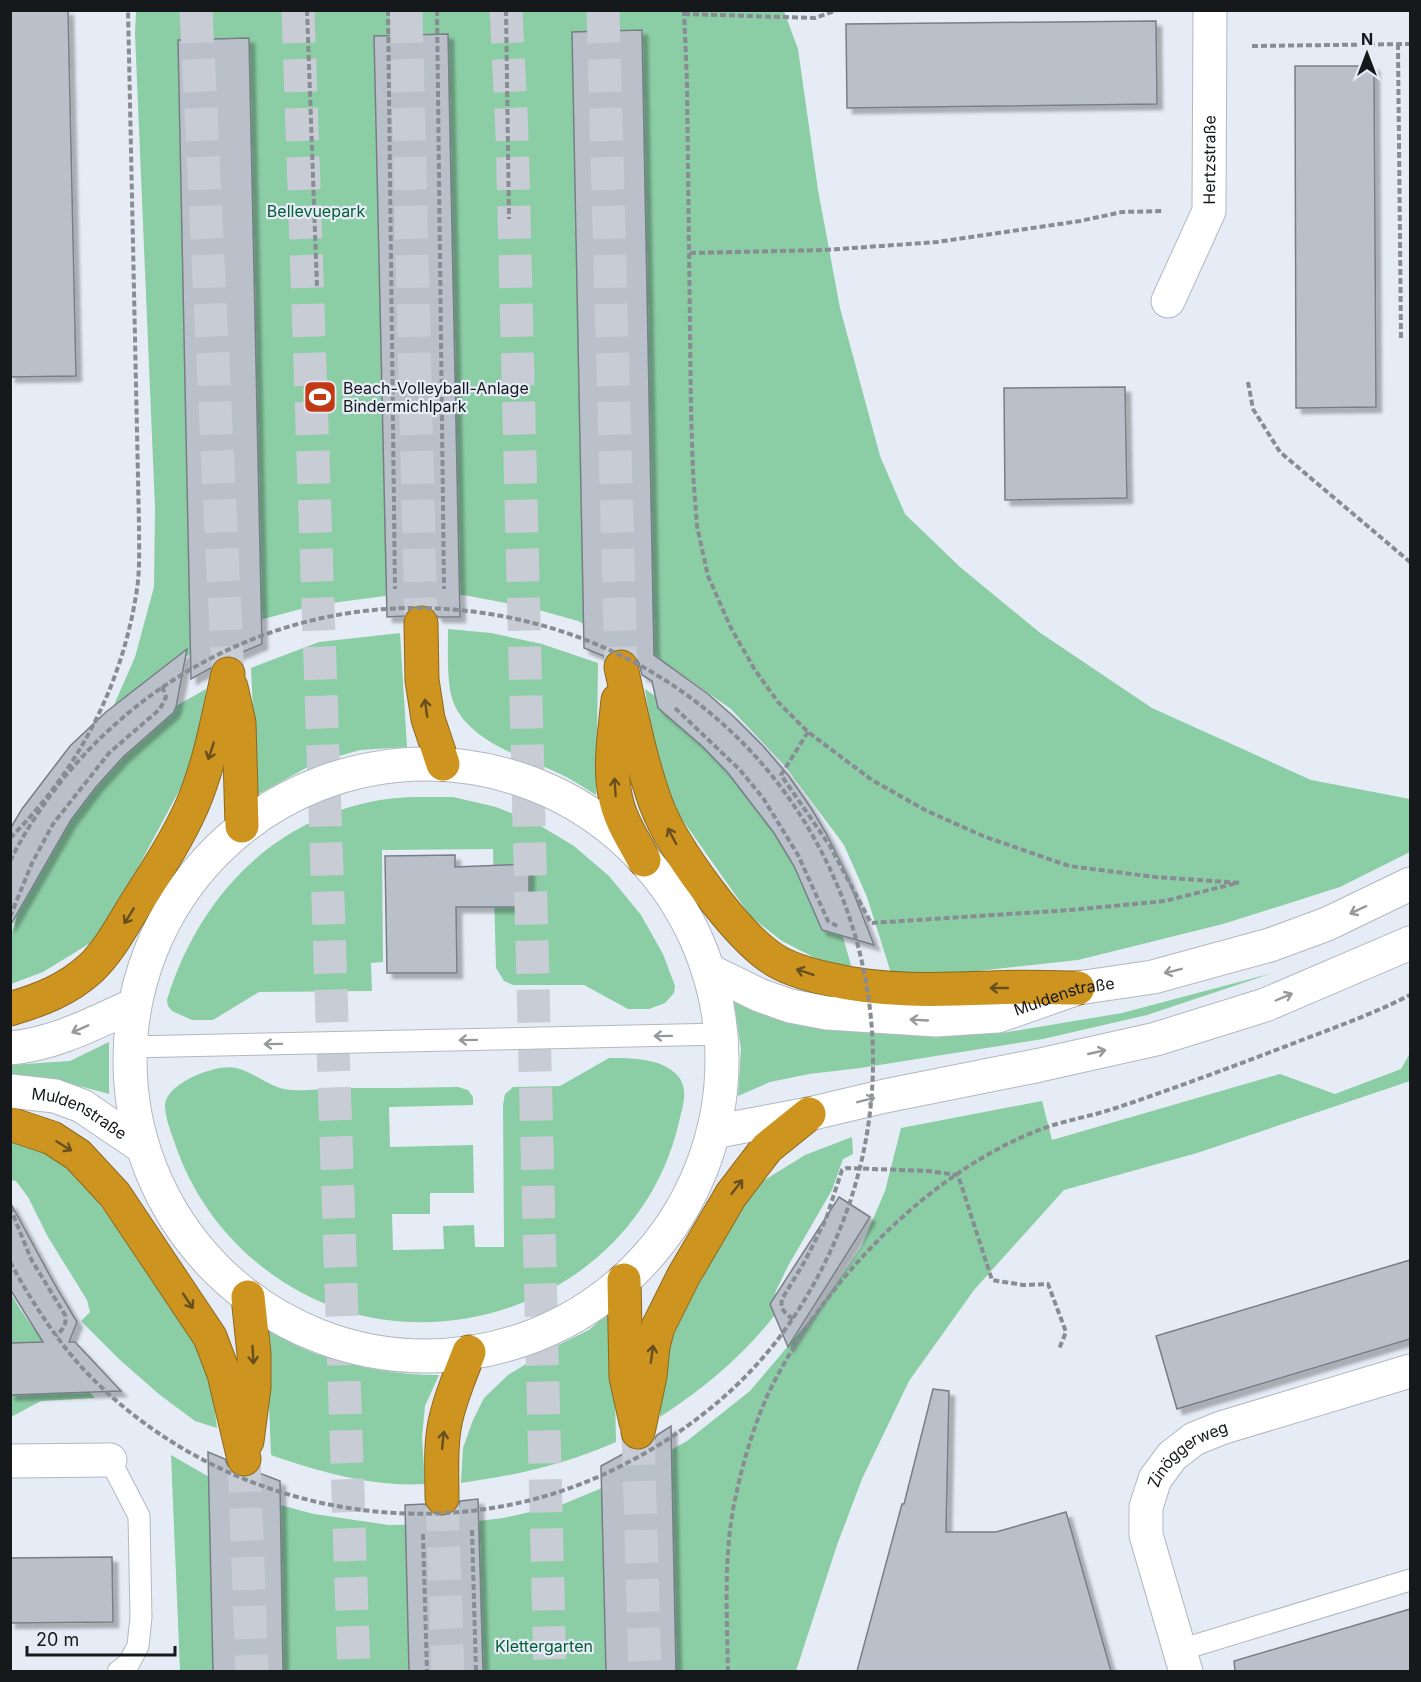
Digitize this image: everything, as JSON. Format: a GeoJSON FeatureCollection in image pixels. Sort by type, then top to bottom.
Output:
{"type":"FeatureCollection","features":[{"type":"Feature","properties":{"kind":"highway"},"geometry":{"type":"LineString","coordinates":[[421,623],[422,680],[428,719],[443,764]]}},
{"type":"Feature","properties":{"kind":"highway"},"geometry":{"type":"LineString","coordinates":[[644,860],[623,822],[615,795],[613,758],[621,667],[637,741],[657,805],[674,840],[731,918],[754,945],[774,960],[799,971],[858,985],[936,991],[994,987],[1078,988]]}},
{"type":"Feature","properties":{"kind":"highway"},"geometry":{"type":"LineString","coordinates":[[10,1009],[43,1000],[72,983],[92,967],[116,935],[160,866],[192,806],[214,742],[228,674],[239,723],[242,826]]}},
{"type":"Feature","properties":{"kind":"highway"},"geometry":{"type":"LineString","coordinates":[[624,1280],[626,1377],[638,1432],[658,1327],[684,1275],[731,1195],[767,1148],[809,1114]]}},
{"type":"Feature","properties":{"kind":"highway"},"geometry":{"type":"LineString","coordinates":[[10,1124],[52,1138],[78,1155],[115,1195],[210,1336],[224,1374],[244,1459],[254,1387],[254,1354],[248,1297]]}},
{"type":"Feature","properties":{"kind":"highway"},"geometry":{"type":"LineString","coordinates":[[442,1498],[444,1425],[451,1398],[469,1352]]}},
{"type":"Feature","properties":{"kind":"main road","name":"Hertzstraße"},"geometry":{"type":"LineString","coordinates":[[1168,301],[1209,211],[1210,10]]}},
{"type":"Feature","properties":{"kind":"main road","name":"Muldenstraße"},"geometry":{"type":"LineString","coordinates":[[443,764],[516,777],[550,791],[583,808],[613,830],[644,860],[671,892],[693,930],[708,970],[722,1035],[721,1091],[703,1166],[688,1198],[670,1228],[648,1256],[624,1280],[589,1307],[551,1328],[511,1343],[469,1352],[431,1356],[392,1354],[316,1335],[290,1323],[248,1297],[219,1272],[194,1245],[172,1214],[141,1146],[132,1100],[129,1047],[134,1005],[145,964],[161,925],[183,888],[210,855],[242,826],[278,802],[316,784],[357,771],[400,765],[443,764]]}},
{"type":"Feature","properties":{"kind":"main road","name":"Muldenstraße"},"geometry":{"type":"LineString","coordinates":[[708,970],[759,995],[790,1006],[839,1014],[936,1020],[998,1016],[1078,988],[1153,977],[1270,945],[1327,924],[1410,884]]}},
{"type":"Feature","properties":{"kind":"main road"},"geometry":{"type":"LineString","coordinates":[[713,1132],[809,1114],[1156,1039],[1265,1005],[1410,943]]}},
{"type":"Feature","properties":{"kind":"main road"},"geometry":{"type":"LineString","coordinates":[[10,1048],[31,1046],[62,1037],[134,1005]]}},
{"type":"Feature","properties":{"kind":"main road","name":"Muldenstraße"},"geometry":{"type":"LineString","coordinates":[[10,1091],[55,1096],[82,1106],[141,1146]]}},
{"type":"Feature","properties":{"kind":"main road","name":"Zinöggerweg"},"geometry":{"type":"LineString","coordinates":[[1183,1661],[1146,1535],[1146,1507],[1149,1497],[1155,1479],[1172,1456],[1194,1439],[1221,1428],[1410,1371]]}},
{"type":"Feature","properties":{"kind":"main road"},"geometry":{"type":"LineString","coordinates":[[10,1461],[110,1460]]}},
{"type":"Feature","properties":{"kind":"lane"},"geometry":{"type":"LineString","coordinates":[[129,1047],[722,1035]]}},
{"type":"Feature","properties":{"kind":"lane"},"geometry":{"type":"LineString","coordinates":[[110,1460],[139,1516],[141,1617],[138,1646],[129,1663],[118,1671]]}},
{"type":"Feature","properties":{"kind":"lane"},"geometry":{"type":"LineString","coordinates":[[1183,1661],[1410,1580]]}},
{"type":"Feature","properties":{"kind":"path"},"geometry":{"type":"LineString","coordinates":[[10,838],[27,822],[65,774],[102,710],[124,651],[138,588],[139,525],[128,10]]}},
{"type":"Feature","properties":{"kind":"path"},"geometry":{"type":"LineString","coordinates":[[307,10],[317,287]]}},
{"type":"Feature","properties":{"kind":"path"},"geometry":{"type":"LineString","coordinates":[[388,10],[395,596]]}},
{"type":"Feature","properties":{"kind":"path"},"geometry":{"type":"LineString","coordinates":[[437,10],[444,596]]}},
{"type":"Feature","properties":{"kind":"path"},"geometry":{"type":"LineString","coordinates":[[506,10],[509,219]]}},
{"type":"Feature","properties":{"kind":"path"},"geometry":{"type":"LineString","coordinates":[[808,732],[781,775],[830,846],[871,923],[1071,910],[1165,901],[1241,883],[1155,877],[1069,866],[983,836],[925,810],[872,780],[808,732],[778,702],[755,670],[732,628],[708,576],[697,526],[693,473],[684,12],[815,18],[837,10]]}},
{"type":"Feature","properties":{"kind":"path"},"geometry":{"type":"LineString","coordinates":[[1398,44],[1401,338]]}},
{"type":"Feature","properties":{"kind":"path"},"geometry":{"type":"LineString","coordinates":[[1243,46],[1410,44]]}},
{"type":"Feature","properties":{"kind":"path"},"geometry":{"type":"LineString","coordinates":[[690,253],[825,250],[937,242],[1080,221],[1122,212],[1209,211]]}},
{"type":"Feature","properties":{"kind":"path"},"geometry":{"type":"LineString","coordinates":[[1248,382],[1253,409],[1280,452],[1410,562]]}},
{"type":"Feature","properties":{"kind":"path"},"geometry":{"type":"LineString","coordinates":[[10,861],[51,794],[82,755],[121,718],[162,686],[202,662],[253,638],[300,623],[346,613],[395,608],[444,608],[491,613],[567,632],[606,647],[654,672],[696,701],[735,735],[766,768],[794,804],[823,853],[846,903],[861,957],[870,1005],[873,1040],[873,1091],[865,1147],[850,1204],[825,1265],[793,1319],[766,1355],[720,1400],[687,1427],[643,1455],[599,1478],[527,1501],[471,1512],[422,1515],[363,1512],[270,1490],[215,1467],[176,1445],[112,1397],[56,1336],[10,1262]]}},
{"type":"Feature","properties":{"kind":"path"},"geometry":{"type":"LineString","coordinates":[[668,692],[671,684]]}},
{"type":"Feature","properties":{"kind":"path"},"geometry":{"type":"LineString","coordinates":[[10,917],[32,863],[53,824],[109,753],[160,709],[166,697],[162,686]]}},
{"type":"Feature","properties":{"kind":"path"},"geometry":{"type":"LineString","coordinates":[[672,705],[714,743],[764,798],[798,855],[828,921],[839,927]]}},
{"type":"Feature","properties":{"kind":"path"},"geometry":{"type":"LineString","coordinates":[[728,1671],[729,1547],[735,1497],[752,1439],[772,1385],[813,1318],[857,1262],[916,1204],[982,1158],[1034,1132],[1206,1077],[1381,1010],[1410,995]]}},
{"type":"Feature","properties":{"kind":"path"},"geometry":{"type":"LineString","coordinates":[[793,1319],[783,1311],[782,1299],[805,1262],[826,1219],[842,1170],[847,1168],[928,1171],[958,1175]]}},
{"type":"Feature","properties":{"kind":"path"},"geometry":{"type":"LineString","coordinates":[[958,1175],[992,1280],[1023,1285],[1048,1284],[1066,1332],[1059,1349]]}},
{"type":"Feature","properties":{"kind":"path"},"geometry":{"type":"LineString","coordinates":[[10,1207],[31,1259],[65,1315],[66,1322],[63,1329],[56,1336]]}},
{"type":"Feature","properties":{"kind":"path"},"geometry":{"type":"LineString","coordinates":[[471,1523],[476,1671]]}},
{"type":"Feature","properties":{"kind":"path"},"geometry":{"type":"LineString","coordinates":[[423,1526],[427,1671]]}},
{"type":"Feature","properties":{"kind":"green space","name":"Bellevuepark"},"geometry":{"type":"Polygon","coordinates":[[[136,11],[784,11],[798,49],[818,190],[840,308],[880,456],[905,514],[960,567],[1039,632],[1152,708],[1311,780],[1410,799],[1410,852],[1340,887],[1223,924],[1078,960],[951,974],[891,973],[867,897],[844,845],[785,766],[731,709],[670,666],[578,621],[528,607],[464,595],[385,596],[316,605],[248,623],[169,666],[114,705],[135,657],[154,587],[155,508],[135,34],[136,11]]]}},
{"type":"Feature","properties":{"kind":"green space"},"geometry":{"type":"Polygon","coordinates":[[[448,629],[491,633],[542,644],[598,663],[596,795],[561,774],[492,743],[465,721],[455,707],[450,690],[448,629]]]}},
{"type":"Feature","properties":{"kind":"green space"},"geometry":{"type":"Polygon","coordinates":[[[400,633],[407,747],[360,750],[315,763],[257,795],[251,668],[319,642],[400,633]]]}},
{"type":"Feature","properties":{"kind":"green space"},"geometry":{"type":"Polygon","coordinates":[[[206,689],[203,725],[187,776],[113,914],[92,942],[43,972],[11,984],[11,935],[25,888],[48,835],[143,725],[206,689]]]}},
{"type":"Feature","properties":{"kind":"green space"},"geometry":{"type":"Polygon","coordinates":[[[645,689],[681,714],[745,770],[841,930],[852,969],[815,958],[782,941],[751,917],[679,815],[659,779],[645,689]]]}},
{"type":"Feature","properties":{"kind":"green space"},"geometry":{"type":"Polygon","coordinates":[[[411,797],[453,797],[496,807],[534,822],[574,846],[609,876],[641,915],[663,954],[675,986],[674,993],[665,1003],[649,1009],[628,1009],[584,985],[513,985],[504,981],[496,968],[493,849],[382,850],[383,962],[371,963],[372,991],[259,992],[213,1020],[192,1020],[172,1011],[167,1000],[180,964],[217,900],[241,872],[268,848],[299,828],[333,813],[375,801],[411,797]]]}},
{"type":"Feature","properties":{"kind":"green space"},"geometry":{"type":"Polygon","coordinates":[[[1273,973],[1147,1015],[1043,1039],[809,1074],[770,1082],[738,1096],[741,1049],[733,996],[836,1030],[925,1036],[1002,1033],[1122,1013],[1273,973]]]}},
{"type":"Feature","properties":{"kind":"green space"},"geometry":{"type":"Polygon","coordinates":[[[109,1042],[109,1094],[60,1082],[11,1078],[10,1065],[70,1061],[109,1042]]]}},
{"type":"Feature","properties":{"kind":"green space","name":"Klettergarten"},"geometry":{"type":"Polygon","coordinates":[[[1410,1053],[1410,1081],[1197,1153],[1064,1190],[974,1290],[909,1381],[862,1479],[837,1545],[796,1671],[180,1671],[171,1455],[209,1477],[280,1505],[314,1514],[389,1525],[454,1524],[503,1518],[561,1505],[602,1488],[687,1441],[750,1391],[816,1313],[861,1247],[885,1191],[901,1128],[1042,1101],[1052,1140],[1280,1074],[1335,1094],[1401,1069],[1410,1053]]]}},
{"type":"Feature","properties":{"kind":"green space"},"geometry":{"type":"Polygon","coordinates":[[[609,1058],[644,1060],[661,1064],[675,1073],[683,1084],[684,1096],[679,1122],[655,1186],[617,1238],[568,1279],[511,1307],[450,1321],[386,1320],[323,1303],[265,1269],[223,1229],[200,1197],[182,1162],[168,1125],[165,1110],[168,1097],[183,1082],[205,1072],[228,1067],[242,1070],[272,1085],[290,1090],[458,1087],[468,1090],[473,1097],[473,1105],[389,1107],[390,1147],[473,1145],[474,1193],[430,1193],[430,1214],[392,1214],[393,1250],[444,1249],[443,1226],[474,1225],[475,1247],[504,1247],[503,1105],[505,1094],[513,1087],[560,1086],[609,1058]]]}},
{"type":"Feature","properties":{"kind":"green space"},"geometry":{"type":"Polygon","coordinates":[[[10,1136],[54,1157],[82,1181],[159,1282],[192,1331],[211,1381],[217,1428],[195,1421],[160,1395],[120,1360],[81,1321],[90,1312],[87,1300],[48,1237],[28,1197],[16,1181],[11,1180],[10,1136]]]}},
{"type":"Feature","properties":{"kind":"green space"},"geometry":{"type":"Polygon","coordinates":[[[852,1137],[853,1154],[843,1159],[832,1190],[775,1293],[783,1304],[757,1336],[727,1366],[695,1393],[660,1417],[661,1379],[678,1313],[739,1212],[763,1181],[805,1155],[852,1137]]]}},
{"type":"Feature","properties":{"kind":"green space"},"geometry":{"type":"Polygon","coordinates":[[[10,1292],[39,1335],[95,1398],[41,1401],[11,1417],[10,1292]]]}},
{"type":"Feature","properties":{"kind":"green space"},"geometry":{"type":"Polygon","coordinates":[[[613,1309],[616,1442],[578,1457],[540,1468],[461,1483],[463,1448],[484,1398],[508,1375],[554,1347],[589,1330],[613,1309]]]}},
{"type":"Feature","properties":{"kind":"green space"},"geometry":{"type":"Polygon","coordinates":[[[266,1330],[310,1352],[347,1363],[392,1372],[439,1375],[425,1406],[422,1437],[425,1484],[366,1481],[308,1467],[271,1455],[266,1330]]]}},
{"type":"Feature","properties":{"kind":"building"},"geometry":{"type":"Polygon","coordinates":[[[10,10],[68,10],[76,376],[10,377],[10,10]]]}},
{"type":"Feature","properties":{"kind":"building"},"geometry":{"type":"Polygon","coordinates":[[[1156,21],[1157,104],[847,108],[846,24],[1156,21]]]}},
{"type":"Feature","properties":{"kind":"building"},"geometry":{"type":"Polygon","coordinates":[[[642,30],[654,655],[708,694],[734,717],[788,775],[827,835],[845,871],[874,945],[822,930],[794,866],[774,833],[728,773],[702,746],[658,708],[652,681],[642,675],[634,654],[626,649],[618,649],[606,657],[584,648],[572,32],[642,30]]]}},
{"type":"Feature","properties":{"kind":"building"},"geometry":{"type":"Polygon","coordinates":[[[448,34],[460,617],[438,617],[431,607],[421,604],[411,607],[404,616],[387,617],[374,36],[448,34]]]}},
{"type":"Feature","properties":{"kind":"building"},"geometry":{"type":"Polygon","coordinates":[[[249,38],[262,644],[233,656],[222,656],[211,668],[191,679],[178,40],[249,38]]]}},
{"type":"Feature","properties":{"kind":"building"},"geometry":{"type":"Polygon","coordinates":[[[1295,66],[1374,66],[1376,407],[1296,408],[1295,66]]]}},
{"type":"Feature","properties":{"kind":"building"},"geometry":{"type":"Polygon","coordinates":[[[1125,387],[1127,498],[1005,500],[1004,388],[1125,387]]]}},
{"type":"Feature","properties":{"kind":"building"},"geometry":{"type":"Polygon","coordinates":[[[187,649],[173,713],[123,757],[96,787],[71,820],[10,926],[10,829],[22,809],[70,746],[106,712],[187,649]]]}},
{"type":"Feature","properties":{"kind":"building"},"geometry":{"type":"Polygon","coordinates":[[[455,855],[455,867],[529,864],[529,907],[456,907],[457,973],[387,973],[385,856],[455,855]]]}},
{"type":"Feature","properties":{"kind":"building"},"geometry":{"type":"Polygon","coordinates":[[[839,1197],[870,1217],[788,1347],[770,1304],[839,1197]]]}},
{"type":"Feature","properties":{"kind":"building"},"geometry":{"type":"Polygon","coordinates":[[[10,1202],[77,1322],[69,1342],[75,1342],[121,1391],[10,1395],[10,1343],[43,1342],[10,1289],[10,1202]]]}},
{"type":"Feature","properties":{"kind":"building"},"geometry":{"type":"Polygon","coordinates":[[[1410,1260],[1410,1339],[1177,1409],[1156,1336],[1410,1260]]]}},
{"type":"Feature","properties":{"kind":"building"},"geometry":{"type":"Polygon","coordinates":[[[933,1389],[949,1391],[946,1532],[996,1532],[1066,1512],[1111,1671],[857,1671],[902,1504],[904,1504],[933,1389]]]}},
{"type":"Feature","properties":{"kind":"building"},"geometry":{"type":"Polygon","coordinates":[[[671,1426],[676,1671],[606,1671],[601,1466],[632,1449],[644,1450],[652,1444],[657,1435],[671,1426]]]}},
{"type":"Feature","properties":{"kind":"building"},"geometry":{"type":"Polygon","coordinates":[[[208,1452],[225,1459],[230,1471],[238,1477],[249,1477],[257,1472],[280,1481],[283,1671],[213,1671],[208,1452]]]}},
{"type":"Feature","properties":{"kind":"building"},"geometry":{"type":"Polygon","coordinates":[[[478,1499],[483,1671],[409,1671],[405,1505],[425,1504],[432,1514],[443,1517],[452,1514],[458,1508],[460,1501],[478,1499]]]}},
{"type":"Feature","properties":{"kind":"building"},"geometry":{"type":"Polygon","coordinates":[[[112,1557],[113,1622],[10,1623],[10,1558],[112,1557]]]}},
{"type":"Feature","properties":{"kind":"building"},"geometry":{"type":"Polygon","coordinates":[[[1410,1609],[1410,1671],[1235,1671],[1234,1661],[1410,1609]]]}},
{"type":"Feature","properties":{"kind":"tunnel"},"geometry":{"type":"LineString","coordinates":[[196,10],[228,674]]}},
{"type":"Feature","properties":{"kind":"tunnel"},"geometry":{"type":"LineString","coordinates":[[298,10],[354,1672]]}},
{"type":"Feature","properties":{"kind":"tunnel"},"geometry":{"type":"LineString","coordinates":[[406,10],[421,623]]}},
{"type":"Feature","properties":{"kind":"tunnel"},"geometry":{"type":"LineString","coordinates":[[506,10],[512,134],[550,1672]]}},
{"type":"Feature","properties":{"kind":"tunnel"},"geometry":{"type":"LineString","coordinates":[[603,10],[621,667]]}},
{"type":"Feature","properties":{"kind":"tunnel"},"geometry":{"type":"LineString","coordinates":[[638,1432],[645,1672]]}},
{"type":"Feature","properties":{"kind":"tunnel"},"geometry":{"type":"LineString","coordinates":[[244,1459],[252,1672]]}},
{"type":"Feature","properties":{"kind":"tunnel"},"geometry":{"type":"LineString","coordinates":[[442,1498],[448,1672]]}},
{"type":"Feature","properties":{"kind":"place","name":"Beach-Volleyball-Anlage Bindermichlpark"},"geometry":{"type":"Point","coordinates":[320,397]}}]}
